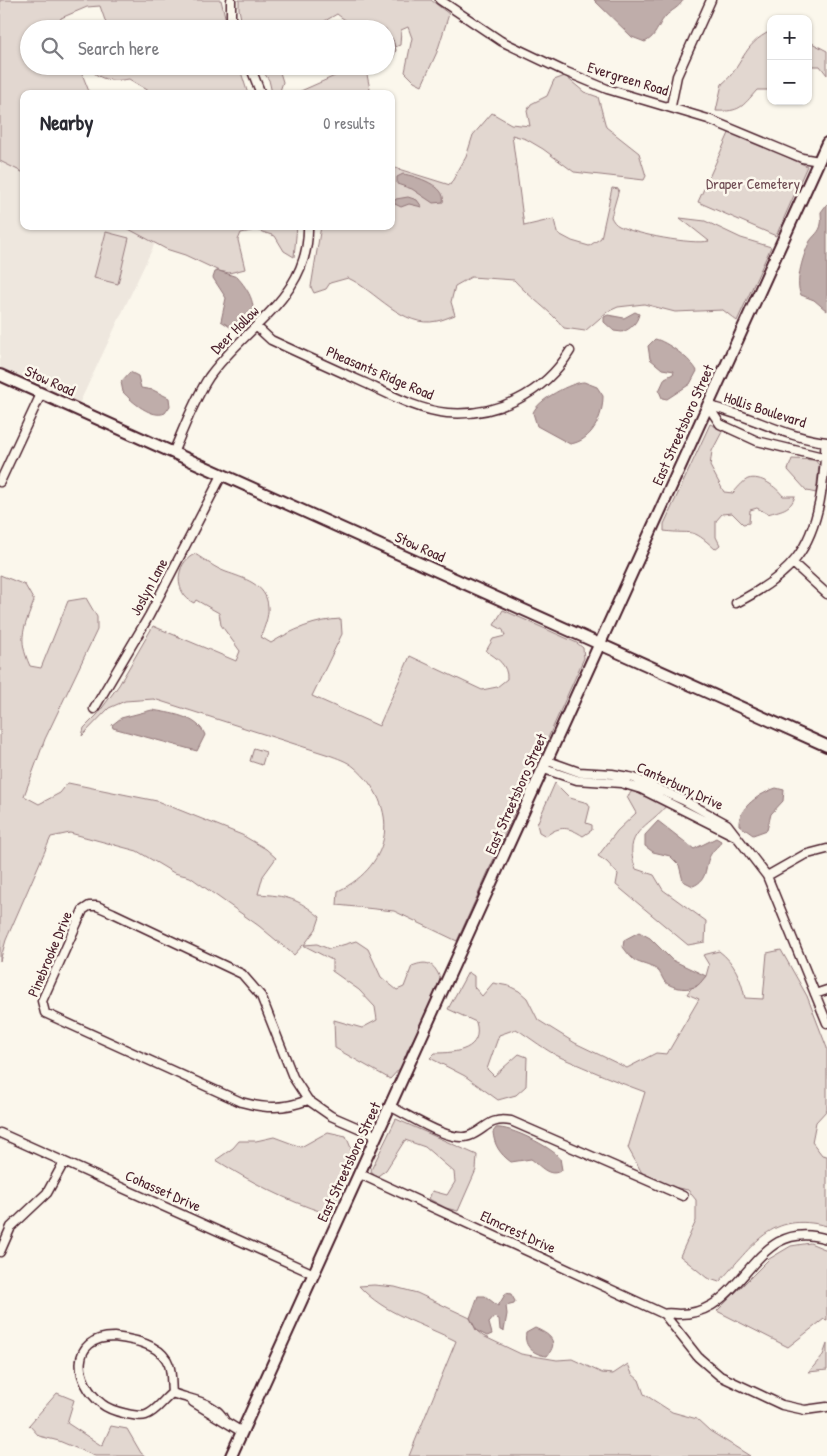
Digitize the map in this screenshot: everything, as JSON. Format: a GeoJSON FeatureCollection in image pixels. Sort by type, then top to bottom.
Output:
{"type":"FeatureCollection","features":[{"type":"Feature","properties":{"kind":"main road","name":"East Streetsboro Street"},"geometry":{"type":"LineString","coordinates":[[231,1456],[827,143]]}},
{"type":"Feature","properties":{"kind":"main road","name":"Stow Road"},"geometry":{"type":"LineString","coordinates":[[0,375],[827,746]]}},
{"type":"Feature","properties":{"kind":"street"},"geometry":{"type":"LineString","coordinates":[[231,0],[232,20]]}},
{"type":"Feature","properties":{"kind":"street","name":"Evergreen Road"},"geometry":{"type":"LineString","coordinates":[[440,0],[501,41],[606,89],[671,106],[802,158],[819,161]]}},
{"type":"Feature","properties":{"kind":"street"},"geometry":{"type":"LineString","coordinates":[[671,106],[677,76],[711,0]]}},
{"type":"Feature","properties":{"kind":"street"},"geometry":{"type":"LineString","coordinates":[[254,75],[259,90]]}},
{"type":"Feature","properties":{"kind":"street","name":"Deer Hollow"},"geometry":{"type":"LineString","coordinates":[[174,453],[198,396],[209,378],[223,360],[278,306],[296,281],[305,253],[308,230]]}},
{"type":"Feature","properties":{"kind":"street","name":"Pheasants Ridge Road"},"geometry":{"type":"LineString","coordinates":[[257,327],[272,340],[397,398],[426,409],[446,413],[483,411],[518,400],[558,368],[570,351]]}},
{"type":"Feature","properties":{"kind":"street"},"geometry":{"type":"LineString","coordinates":[[0,482],[41,394]]}},
{"type":"Feature","properties":{"kind":"street","name":"Hollis Boulevard"},"geometry":{"type":"LineString","coordinates":[[708,406],[724,409],[803,438],[826,442]]}},
{"type":"Feature","properties":{"kind":"street","name":"Hollis Boulevard"},"geometry":{"type":"LineString","coordinates":[[708,406],[720,424],[757,441],[827,458]]}},
{"type":"Feature","properties":{"kind":"street"},"geometry":{"type":"LineString","coordinates":[[736,603],[774,581],[794,564],[814,528],[827,458],[826,442]]}},
{"type":"Feature","properties":{"kind":"street","name":"Joslyn Lane"},"geometry":{"type":"LineString","coordinates":[[94,709],[149,616],[222,475]]}},
{"type":"Feature","properties":{"kind":"street"},"geometry":{"type":"LineString","coordinates":[[794,564],[827,594]]}},
{"type":"Feature","properties":{"kind":"street","name":"Canterbury Drive"},"geometry":{"type":"LineString","coordinates":[[546,765],[577,780],[638,784],[705,816],[736,836],[768,876],[827,1023]]}},
{"type":"Feature","properties":{"kind":"street"},"geometry":{"type":"LineString","coordinates":[[768,876],[804,855],[827,849]]}},
{"type":"Feature","properties":{"kind":"street","name":"Pinebrooke Drive"},"geometry":{"type":"LineString","coordinates":[[308,1100],[280,1108],[255,1106],[242,1102],[45,1013],[42,1001],[84,910],[90,906],[97,906],[180,942],[242,974],[261,996],[293,1077],[308,1100],[331,1116],[377,1136]]}},
{"type":"Feature","properties":{"kind":"street"},"geometry":{"type":"LineString","coordinates":[[815,994],[827,990]]}},
{"type":"Feature","properties":{"kind":"street"},"geometry":{"type":"LineString","coordinates":[[391,1107],[452,1136],[470,1136],[483,1126],[498,1120],[511,1121],[683,1196]]}},
{"type":"Feature","properties":{"kind":"street","name":"Cohasset Drive"},"geometry":{"type":"LineString","coordinates":[[0,1133],[314,1274]]}},
{"type":"Feature","properties":{"kind":"street"},"geometry":{"type":"LineString","coordinates":[[0,1252],[11,1227],[47,1193],[64,1162]]}},
{"type":"Feature","properties":{"kind":"street","name":"Elmcrest Drive"},"geometry":{"type":"LineString","coordinates":[[360,1174],[664,1314],[693,1313],[712,1305],[728,1292],[759,1255],[778,1243],[805,1235],[827,1239]]}},
{"type":"Feature","properties":{"kind":"street","name":"Elmcrest Drive"},"geometry":{"type":"LineString","coordinates":[[664,1314],[698,1357],[720,1376],[782,1405],[805,1410],[827,1407]]}},
{"type":"Feature","properties":{"kind":"street"},"geometry":{"type":"LineString","coordinates":[[106,1337],[132,1339],[147,1345],[167,1361],[172,1393],[145,1416],[134,1415],[107,1407],[97,1399],[81,1372],[80,1362],[87,1346],[94,1339],[106,1337]]}},
{"type":"Feature","properties":{"kind":"street"},"geometry":{"type":"LineString","coordinates":[[172,1393],[213,1406],[220,1412],[225,1421],[242,1432]]}},
{"type":"Feature","properties":{"kind":"shaded area"},"geometry":{"type":"Polygon","coordinates":[[[594,0],[683,0],[662,20],[654,34],[645,42],[632,37],[594,0]]]}},
{"type":"Feature","properties":{"kind":"shaded area"},"geometry":{"type":"Polygon","coordinates":[[[0,161],[20,171],[20,230],[131,230],[155,243],[78,406],[0,375],[0,161]]]}},
{"type":"Feature","properties":{"kind":"shaded area"},"geometry":{"type":"Polygon","coordinates":[[[403,174],[415,177],[436,187],[443,196],[443,202],[433,203],[412,189],[397,184],[397,177],[403,174]]]}},
{"type":"Feature","properties":{"kind":"shaded area"},"geometry":{"type":"Polygon","coordinates":[[[408,197],[417,200],[422,207],[409,204],[401,207],[395,204],[396,199],[408,197]]]}},
{"type":"Feature","properties":{"kind":"shaded area"},"geometry":{"type":"Polygon","coordinates":[[[827,204],[827,311],[814,300],[801,295],[799,275],[810,241],[819,229],[821,212],[827,204]]]}},
{"type":"Feature","properties":{"kind":"shaded area"},"geometry":{"type":"Polygon","coordinates":[[[219,271],[237,277],[252,300],[253,306],[250,318],[238,326],[230,327],[221,321],[226,298],[213,278],[215,272],[219,271]]]}},
{"type":"Feature","properties":{"kind":"shaded area"},"geometry":{"type":"Polygon","coordinates":[[[635,312],[639,314],[635,323],[622,332],[614,331],[604,322],[604,317],[608,315],[624,318],[635,312]]]}},
{"type":"Feature","properties":{"kind":"shaded area"},"geometry":{"type":"Polygon","coordinates":[[[655,339],[666,343],[678,352],[697,371],[690,384],[667,399],[662,398],[659,391],[665,378],[673,374],[674,371],[662,369],[650,359],[648,346],[655,339]]]}},
{"type":"Feature","properties":{"kind":"shaded area"},"geometry":{"type":"Polygon","coordinates":[[[130,372],[138,376],[141,388],[153,390],[169,398],[170,406],[165,413],[154,414],[148,412],[123,392],[121,382],[130,372]]]}},
{"type":"Feature","properties":{"kind":"shaded area"},"geometry":{"type":"Polygon","coordinates":[[[584,382],[597,387],[603,396],[601,412],[595,427],[590,433],[578,442],[570,444],[537,426],[533,413],[541,403],[564,388],[584,382]]]}},
{"type":"Feature","properties":{"kind":"shaded area"},"geometry":{"type":"Polygon","coordinates":[[[152,710],[182,716],[196,724],[205,735],[197,751],[113,728],[112,725],[121,718],[152,710]]]}},
{"type":"Feature","properties":{"kind":"shaded area"},"geometry":{"type":"Polygon","coordinates":[[[776,788],[784,790],[783,801],[771,814],[767,830],[753,835],[739,825],[742,812],[751,802],[764,793],[776,788]]]}},
{"type":"Feature","properties":{"kind":"shaded area"},"geometry":{"type":"Polygon","coordinates":[[[658,821],[694,849],[716,838],[721,841],[709,858],[702,880],[693,886],[683,881],[679,865],[670,856],[653,852],[645,846],[645,835],[658,821]]]}},
{"type":"Feature","properties":{"kind":"shaded area"},"geometry":{"type":"Polygon","coordinates":[[[639,932],[650,938],[672,960],[706,976],[699,984],[691,988],[682,988],[668,984],[660,972],[639,963],[623,947],[624,940],[639,932]]]}},
{"type":"Feature","properties":{"kind":"shaded area"},"geometry":{"type":"Polygon","coordinates":[[[496,1128],[511,1130],[548,1148],[560,1158],[562,1170],[553,1173],[549,1172],[531,1159],[511,1162],[496,1145],[493,1132],[496,1128]]]}},
{"type":"Feature","properties":{"kind":"shaded area"},"geometry":{"type":"Polygon","coordinates":[[[506,1293],[511,1294],[515,1301],[514,1304],[506,1306],[507,1314],[504,1331],[500,1330],[499,1319],[494,1317],[489,1323],[492,1334],[487,1336],[477,1331],[470,1318],[478,1296],[485,1296],[498,1306],[506,1293]]]}},
{"type":"Feature","properties":{"kind":"shaded area"},"geometry":{"type":"Polygon","coordinates":[[[535,1328],[545,1333],[553,1342],[551,1351],[547,1356],[534,1352],[526,1342],[526,1333],[535,1328]]]}},
{"type":"Feature","properties":{"kind":"green space"},"geometry":{"type":"Polygon","coordinates":[[[0,0],[221,0],[226,20],[105,20],[100,6],[87,7],[60,20],[20,20],[20,75],[83,75],[88,90],[20,90],[20,171],[0,161],[0,0]]]}},
{"type":"Feature","properties":{"kind":"green space"},"geometry":{"type":"Polygon","coordinates":[[[239,0],[431,0],[449,14],[437,52],[422,85],[414,81],[405,72],[412,38],[408,27],[401,30],[400,45],[395,47],[395,20],[346,20],[337,14],[327,20],[241,20],[239,0]]]}},
{"type":"Feature","properties":{"kind":"green space"},"geometry":{"type":"Polygon","coordinates":[[[767,33],[767,90],[757,90],[744,104],[736,109],[716,111],[722,84],[748,49],[761,36],[767,33]]]}},
{"type":"Feature","properties":{"kind":"green space"},"geometry":{"type":"Polygon","coordinates":[[[812,43],[827,51],[827,75],[820,66],[812,66],[812,43]]]}},
{"type":"Feature","properties":{"kind":"green space"},"geometry":{"type":"Polygon","coordinates":[[[98,75],[242,75],[247,90],[147,90],[129,79],[111,80],[98,75]]]}},
{"type":"Feature","properties":{"kind":"green space"},"geometry":{"type":"Polygon","coordinates":[[[265,75],[281,75],[283,82],[280,90],[271,90],[269,80],[265,75]]]}},
{"type":"Feature","properties":{"kind":"green space"},"geometry":{"type":"Polygon","coordinates":[[[337,75],[367,75],[370,90],[303,90],[337,75]]]}},
{"type":"Feature","properties":{"kind":"green space"},"geometry":{"type":"Polygon","coordinates":[[[565,76],[584,92],[598,97],[606,127],[639,153],[646,176],[644,180],[574,172],[543,149],[526,139],[512,135],[524,226],[554,219],[557,233],[572,241],[589,246],[601,238],[612,188],[619,189],[611,217],[616,224],[627,229],[677,240],[701,242],[709,241],[680,218],[705,221],[741,238],[771,247],[737,321],[723,310],[675,312],[644,304],[618,307],[607,312],[585,331],[564,328],[553,315],[514,280],[471,277],[455,286],[451,302],[455,315],[437,321],[425,322],[401,314],[348,278],[330,283],[326,289],[314,293],[311,287],[320,230],[395,230],[395,168],[450,185],[466,157],[473,135],[492,113],[511,124],[530,126],[527,111],[531,104],[547,96],[554,80],[565,76]]]}},
{"type":"Feature","properties":{"kind":"green space","name":"Draper Cemetery"},"geometry":{"type":"Polygon","coordinates":[[[730,131],[807,166],[776,236],[698,202],[730,131]]]}},
{"type":"Feature","properties":{"kind":"green space"},"geometry":{"type":"Polygon","coordinates":[[[130,230],[256,230],[241,233],[238,240],[245,269],[229,273],[219,271],[185,255],[166,249],[130,230]]]}},
{"type":"Feature","properties":{"kind":"green space"},"geometry":{"type":"Polygon","coordinates":[[[256,230],[297,230],[294,257],[284,251],[275,236],[256,230]]]}},
{"type":"Feature","properties":{"kind":"green space"},"geometry":{"type":"Polygon","coordinates":[[[106,232],[129,238],[118,284],[94,278],[106,232]]]}},
{"type":"Feature","properties":{"kind":"green space"},"geometry":{"type":"Polygon","coordinates":[[[710,424],[723,430],[712,451],[710,466],[724,492],[733,493],[744,481],[753,478],[768,483],[783,496],[795,496],[788,507],[781,510],[768,514],[757,508],[750,510],[749,523],[743,524],[732,513],[722,514],[716,521],[716,537],[720,545],[715,549],[696,534],[664,531],[664,524],[710,424]]]}},
{"type":"Feature","properties":{"kind":"green space"},"geometry":{"type":"Polygon","coordinates":[[[792,459],[815,460],[819,465],[816,493],[807,491],[788,470],[792,459]]]}},
{"type":"Feature","properties":{"kind":"green space"},"geometry":{"type":"Polygon","coordinates":[[[195,554],[218,568],[259,587],[267,599],[268,611],[261,637],[271,643],[304,626],[322,621],[341,619],[342,634],[312,696],[379,726],[410,656],[482,690],[497,687],[507,679],[504,666],[498,659],[486,651],[493,639],[505,636],[503,630],[494,625],[503,610],[577,643],[583,648],[584,658],[457,941],[394,911],[337,905],[338,891],[356,880],[370,866],[380,851],[384,834],[384,817],[379,800],[369,783],[348,763],[329,755],[154,699],[125,701],[109,708],[82,736],[84,728],[97,715],[119,685],[153,626],[236,661],[240,651],[221,625],[219,613],[196,600],[194,603],[187,599],[180,586],[179,578],[183,564],[195,554]]]}},
{"type":"Feature","properties":{"kind":"green space"},"geometry":{"type":"Polygon","coordinates":[[[0,575],[25,585],[34,601],[23,633],[24,648],[30,666],[41,668],[68,601],[86,598],[97,617],[97,630],[45,739],[24,796],[39,804],[60,793],[68,783],[157,801],[242,835],[266,849],[276,858],[263,876],[258,894],[291,899],[320,917],[316,929],[304,945],[317,944],[329,949],[356,941],[368,949],[381,977],[397,990],[404,987],[412,966],[426,963],[432,966],[440,978],[438,991],[407,1051],[402,1066],[390,1079],[335,1048],[334,1020],[362,1028],[377,1020],[375,1007],[359,990],[332,971],[332,960],[303,945],[294,955],[259,926],[190,877],[174,873],[137,851],[70,833],[51,837],[6,940],[0,961],[0,575]]]}},
{"type":"Feature","properties":{"kind":"green space"},"geometry":{"type":"Polygon","coordinates":[[[254,748],[266,752],[262,765],[250,761],[254,748]]]}},
{"type":"Feature","properties":{"kind":"green space"},"geometry":{"type":"Polygon","coordinates":[[[555,783],[570,798],[588,803],[590,807],[586,823],[592,825],[592,830],[583,836],[569,829],[556,830],[546,836],[539,832],[537,824],[555,783]]]}},
{"type":"Feature","properties":{"kind":"green space"},"geometry":{"type":"Polygon","coordinates":[[[633,790],[667,805],[634,838],[632,857],[636,869],[654,875],[663,890],[706,921],[705,942],[688,945],[616,885],[618,874],[607,862],[598,856],[617,831],[636,813],[627,797],[633,790]]]}},
{"type":"Feature","properties":{"kind":"green space"},"geometry":{"type":"Polygon","coordinates":[[[781,950],[807,996],[827,1048],[827,1110],[816,1122],[812,1142],[822,1155],[827,1156],[827,1226],[791,1223],[777,1227],[765,1234],[754,1244],[719,1282],[707,1278],[680,1256],[696,1221],[696,1200],[688,1190],[668,1186],[642,1173],[628,1148],[645,1092],[556,1055],[516,1029],[499,1035],[487,1069],[494,1076],[519,1054],[527,1057],[526,1086],[516,1095],[498,1100],[465,1076],[430,1058],[435,1053],[459,1051],[472,1044],[476,1039],[476,1022],[448,1009],[468,972],[474,976],[474,987],[482,996],[493,983],[509,986],[527,998],[538,1020],[575,1043],[627,1068],[656,1053],[667,1054],[699,999],[687,994],[692,987],[696,987],[706,976],[709,965],[703,955],[719,951],[725,956],[736,972],[742,984],[745,998],[763,999],[767,953],[781,950]]]}},
{"type":"Feature","properties":{"kind":"green space"},"geometry":{"type":"Polygon","coordinates":[[[396,1119],[477,1155],[476,1170],[458,1211],[446,1208],[429,1199],[432,1191],[447,1195],[455,1182],[454,1172],[425,1147],[405,1140],[386,1170],[375,1178],[371,1170],[396,1119]]]}},
{"type":"Feature","properties":{"kind":"green space"},"geometry":{"type":"Polygon","coordinates":[[[328,1132],[346,1136],[351,1148],[340,1195],[325,1213],[269,1190],[216,1160],[233,1148],[239,1141],[256,1141],[274,1137],[301,1147],[328,1132]]]}},
{"type":"Feature","properties":{"kind":"green space"},"geometry":{"type":"Polygon","coordinates":[[[810,1243],[827,1250],[827,1320],[824,1319],[788,1347],[717,1311],[769,1259],[791,1246],[810,1243]]]}},
{"type":"Feature","properties":{"kind":"green space"},"geometry":{"type":"Polygon","coordinates":[[[359,1286],[395,1287],[417,1293],[470,1318],[476,1330],[483,1336],[521,1354],[557,1360],[572,1359],[602,1373],[613,1374],[628,1364],[632,1374],[639,1380],[644,1394],[672,1412],[697,1419],[710,1431],[750,1456],[409,1456],[456,1341],[404,1318],[380,1304],[359,1286]]]}},
{"type":"Feature","properties":{"kind":"green space"},"geometry":{"type":"Polygon","coordinates":[[[827,1344],[827,1370],[809,1372],[823,1355],[827,1344]]]}},
{"type":"Feature","properties":{"kind":"green space"},"geometry":{"type":"Polygon","coordinates":[[[57,1393],[74,1400],[67,1423],[102,1446],[111,1426],[127,1429],[141,1453],[145,1456],[95,1456],[59,1441],[39,1436],[29,1425],[57,1393]]]}}]}
